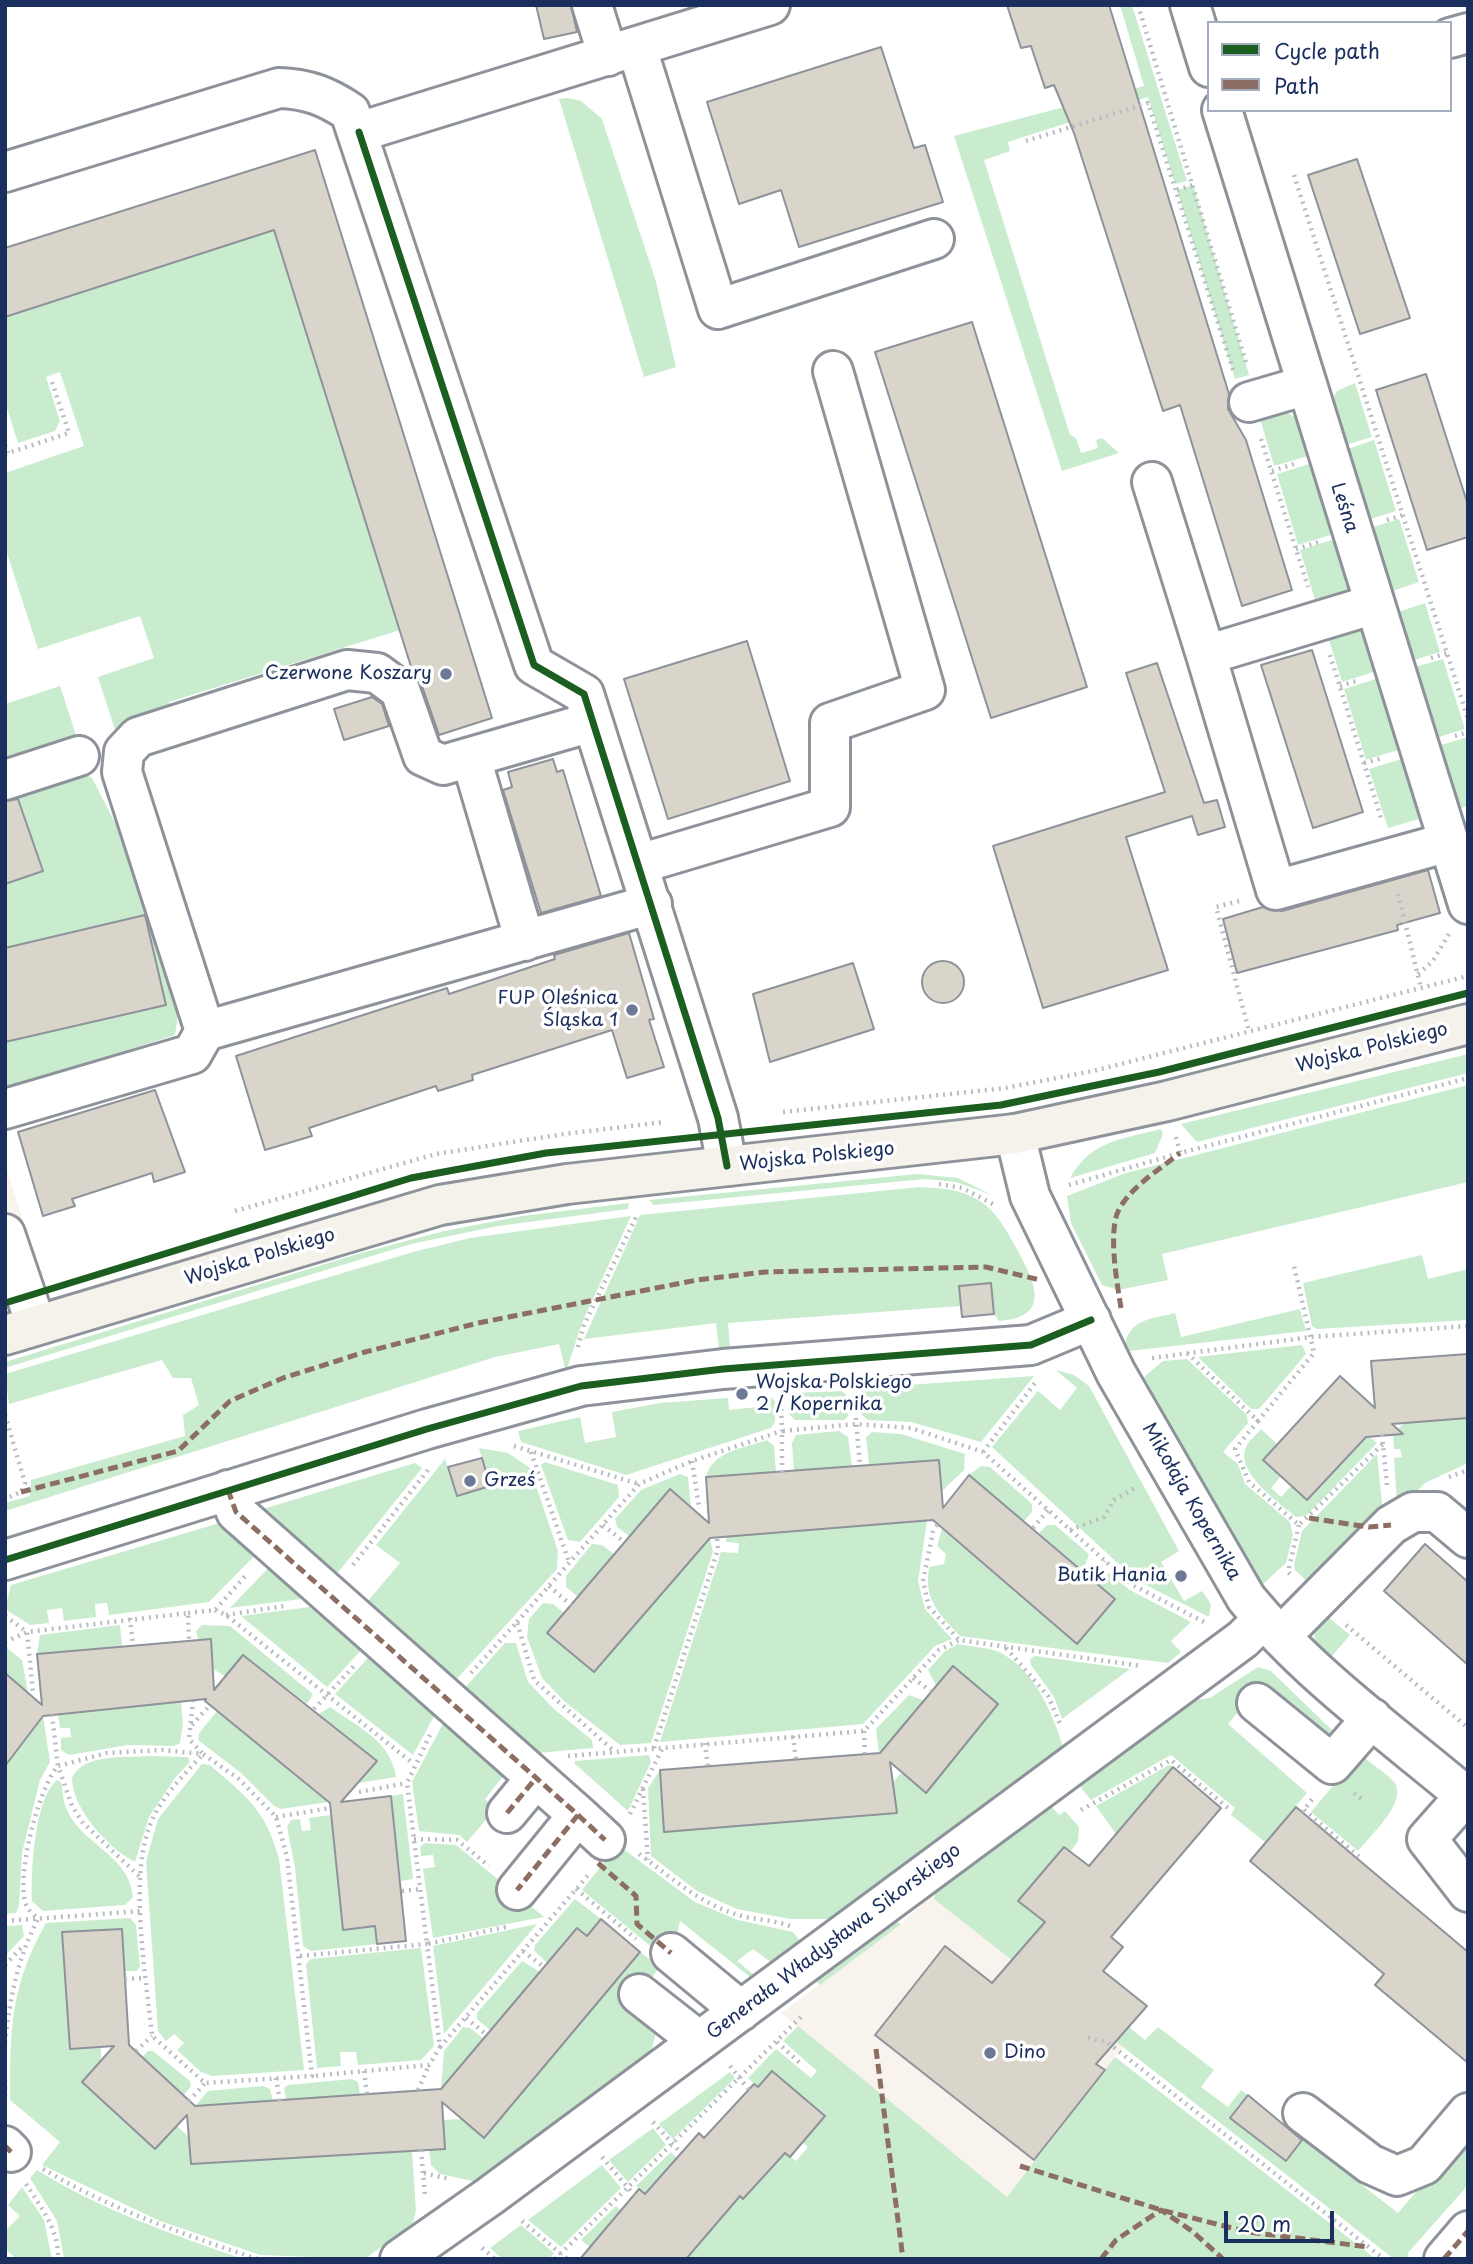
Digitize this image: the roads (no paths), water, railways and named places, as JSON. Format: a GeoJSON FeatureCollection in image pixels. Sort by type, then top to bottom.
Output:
{"type":"FeatureCollection","features":[{"type":"Feature","properties":{"kind":"main road","name":"Wojska Polskiego"},"geometry":{"type":"LineString","coordinates":[[21,1330],[440,1205],[567,1184],[1015,1135],[1167,1101],[1468,1024]]}},
{"type":"Feature","properties":{"kind":"street"},"geometry":{"type":"LineString","coordinates":[[592,5],[622,52],[718,309],[934,239]]}},
{"type":"Feature","properties":{"kind":"street"},"geometry":{"type":"LineString","coordinates":[[359,132],[770,5]]}},
{"type":"Feature","properties":{"kind":"street"},"geometry":{"type":"LineString","coordinates":[[1190,5],[1207,60]]}},
{"type":"Feature","properties":{"kind":"street"},"geometry":{"type":"LineString","coordinates":[[5,172],[279,88],[307,89],[330,98],[350,112],[359,132],[534,665],[584,694],[718,1118],[727,1166]]}},
{"type":"Feature","properties":{"kind":"street","name":"Leśna"},"geometry":{"type":"LineString","coordinates":[[1223,112],[1468,904]]}},
{"type":"Feature","properties":{"kind":"street"},"geometry":{"type":"LineString","coordinates":[[639,864],[831,807],[830,723],[925,690],[833,371]]}},
{"type":"Feature","properties":{"kind":"street"},"geometry":{"type":"LineString","coordinates":[[1249,402],[1307,385]]}},
{"type":"Feature","properties":{"kind":"street"},"geometry":{"type":"LineString","coordinates":[[1152,482],[1276,890],[1449,842]]}},
{"type":"Feature","properties":{"kind":"street"},"geometry":{"type":"LineString","coordinates":[[1206,655],[1374,604]]}},
{"type":"Feature","properties":{"kind":"street"},"geometry":{"type":"LineString","coordinates":[[205,1031],[122,772],[124,752],[138,737],[347,670],[377,673],[400,690],[423,757],[443,765],[592,722]]}},
{"type":"Feature","properties":{"kind":"street"},"geometry":{"type":"LineString","coordinates":[[5,780],[79,756]]}},
{"type":"Feature","properties":{"kind":"street"},"geometry":{"type":"LineString","coordinates":[[471,758],[525,941]]}},
{"type":"Feature","properties":{"kind":"street"},"geometry":{"type":"LineString","coordinates":[[5,1109],[192,1054],[205,1031],[652,904]]}},
{"type":"Feature","properties":{"kind":"street","name":"Mikołaja Kopernika"},"geometry":{"type":"LineString","coordinates":[[1015,1135],[1030,1196],[1091,1320],[1137,1409],[1246,1598],[1272,1628],[1372,1718],[1466,1797]]}},
{"type":"Feature","properties":{"kind":"street"},"geometry":{"type":"LineString","coordinates":[[5,1234],[21,1330]]}},
{"type":"Feature","properties":{"kind":"street"},"geometry":{"type":"LineString","coordinates":[[5,1560],[537,1396],[581,1386],[723,1369],[1031,1345],[1091,1320]]}},
{"type":"Feature","properties":{"kind":"street"},"geometry":{"type":"LineString","coordinates":[[228,1490],[236,1512],[592,1827],[516,1908]]}},
{"type":"Feature","properties":{"kind":"street","name":"Generała Władysława Sikorskiego"},"geometry":{"type":"LineString","coordinates":[[400,2259],[712,2050],[741,2011],[1242,1639],[1272,1628],[1316,1600],[1391,1525],[1413,1513],[1437,1512],[1468,1538]]}},
{"type":"Feature","properties":{"kind":"street"},"geometry":{"type":"LineString","coordinates":[[1257,1703],[1332,1764],[1372,1718]]}},
{"type":"Feature","properties":{"kind":"street"},"geometry":{"type":"LineString","coordinates":[[507,1813],[526,1769]]}},
{"type":"Feature","properties":{"kind":"street"},"geometry":{"type":"LineString","coordinates":[[1466,1797],[1427,1839],[1468,1892]]}},
{"type":"Feature","properties":{"kind":"street"},"geometry":{"type":"LineString","coordinates":[[679,1960],[741,2011]]}},
{"type":"Feature","properties":{"kind":"street"},"geometry":{"type":"LineString","coordinates":[[639,1994],[712,2050]]}},
{"type":"Feature","properties":{"kind":"street"},"geometry":{"type":"LineString","coordinates":[[1303,2113],[1370,2164],[1397,2176],[1424,2165],[1468,2113]]}},
{"type":"Feature","properties":{"kind":"street"},"geometry":{"type":"LineString","coordinates":[[1444,2259],[1468,2231]]}},
{"type":"Feature","properties":{"kind":"place","name":"Czerwone Koszary"},"geometry":{"type":"Point","coordinates":[446,674]}},
{"type":"Feature","properties":{"kind":"place","name":"FUP Oleśnica Śląska 1"},"geometry":{"type":"Point","coordinates":[632,1010]}},
{"type":"Feature","properties":{"kind":"place","name":"Wojska Polskiego 2 / Kopernika"},"geometry":{"type":"Point","coordinates":[742,1394]}},
{"type":"Feature","properties":{"kind":"place","name":"Grześ"},"geometry":{"type":"Point","coordinates":[470,1481]}},
{"type":"Feature","properties":{"kind":"place","name":"Butik Hania"},"geometry":{"type":"Point","coordinates":[1181,1576]}},
{"type":"Feature","properties":{"kind":"place","name":"Dino"},"geometry":{"type":"Point","coordinates":[990,2053]}}]}
